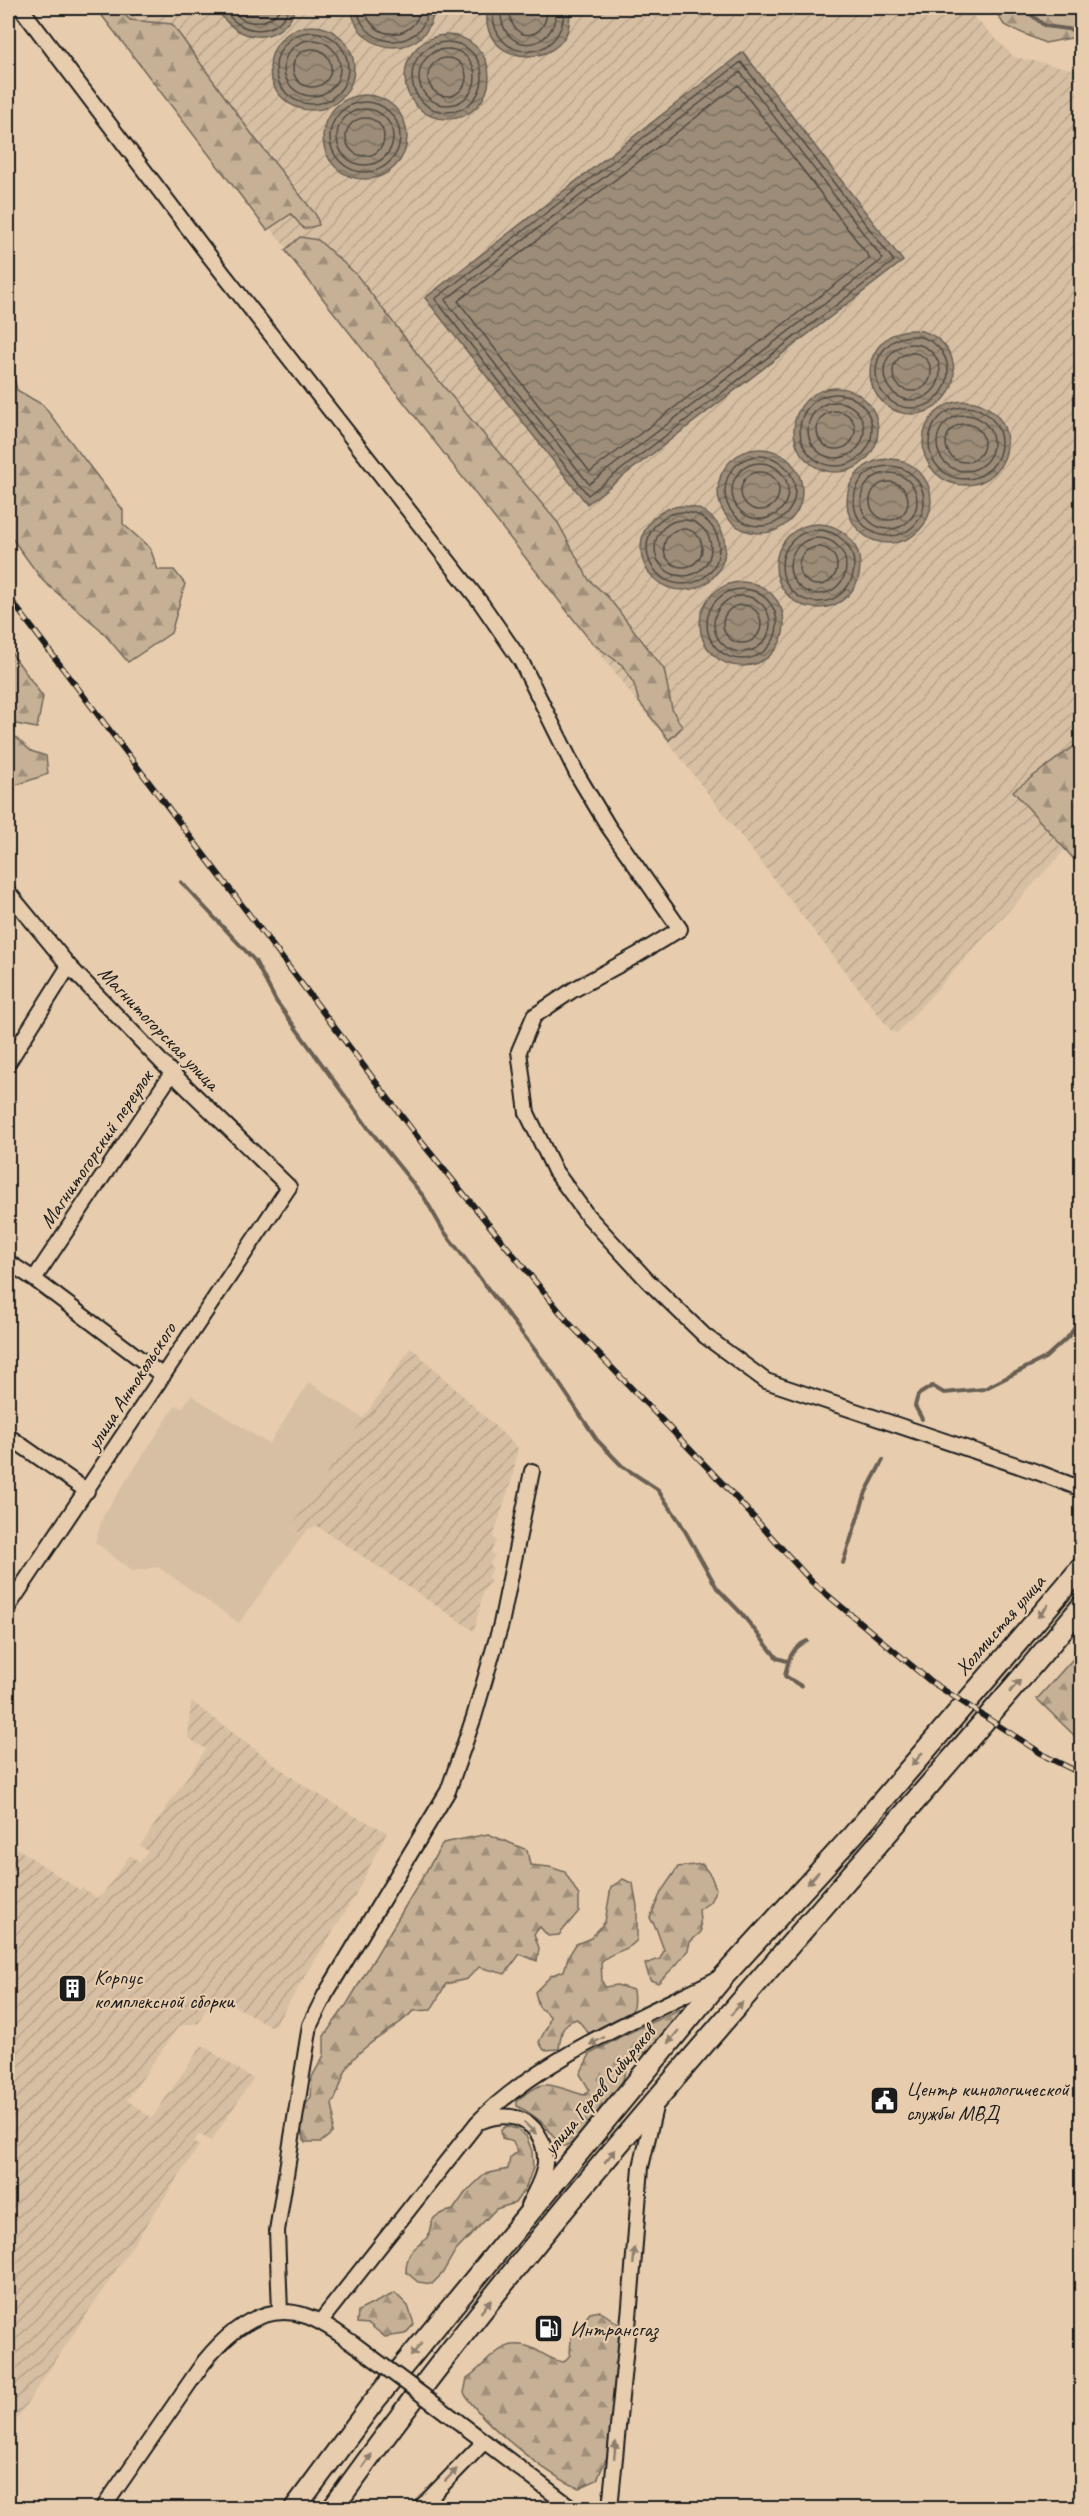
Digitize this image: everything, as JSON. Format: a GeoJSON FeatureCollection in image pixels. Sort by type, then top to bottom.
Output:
{"type":"FeatureCollection","features":[{"type":"Feature","properties":{"kind":"highway","name":"Холмистая улица"},"geometry":{"type":"LineString","coordinates":[[955,1715],[1082,1567]]}},
{"type":"Feature","properties":{"kind":"highway"},"geometry":{"type":"LineString","coordinates":[[333,2508],[397,2418],[520,2262],[978,1731],[1082,1606]]}},
{"type":"Feature","properties":{"kind":"highway","name":"улица Героев Сибиряков"},"geometry":{"type":"LineString","coordinates":[[296,2508],[372,2404],[724,1976],[853,1834],[955,1715]]}},
{"type":"Feature","properties":{"kind":"street"},"geometry":{"type":"LineString","coordinates":[[21,8],[207,253],[481,603],[521,661],[578,776],[608,826],[680,929],[573,990],[534,1016],[519,1051],[526,1113],[555,1171],[587,1215],[648,1280],[705,1336],[766,1381],[1037,1472],[1082,1490]]}},
{"type":"Feature","properties":{"kind":"street","name":"Магнитогорская улица"},"geometry":{"type":"LineString","coordinates":[[8,892],[69,966],[172,1073],[289,1187]]}},
{"type":"Feature","properties":{"kind":"street"},"geometry":{"type":"LineString","coordinates":[[8,1063],[69,966]]}},
{"type":"Feature","properties":{"kind":"street","name":"Магнитогорский переулок"},"geometry":{"type":"LineString","coordinates":[[34,1280],[172,1073]]}},
{"type":"Feature","properties":{"kind":"street","name":"улица Антокольского"},"geometry":{"type":"LineString","coordinates":[[8,1607],[289,1187]]}},
{"type":"Feature","properties":{"kind":"street"},"geometry":{"type":"LineString","coordinates":[[8,1262],[163,1376]]}},
{"type":"Feature","properties":{"kind":"street"},"geometry":{"type":"LineString","coordinates":[[8,1436],[87,1491]]}},
{"type":"Feature","properties":{"kind":"street"},"geometry":{"type":"LineString","coordinates":[[280,2312],[277,2231],[310,2025],[325,1995],[448,1791],[474,1717],[501,1624],[532,1471]]}},
{"type":"Feature","properties":{"kind":"street"},"geometry":{"type":"LineString","coordinates":[[320,2322],[477,2123],[504,2096],[560,2061],[724,1976]]}},
{"type":"Feature","properties":{"kind":"street"},"geometry":{"type":"LineString","coordinates":[[609,2508],[630,2306],[641,2167],[656,2102]]}},
{"type":"Feature","properties":{"kind":"street"},"geometry":{"type":"LineString","coordinates":[[477,2123],[496,2116],[507,2115],[526,2123],[538,2136],[543,2146],[545,2163],[542,2176],[521,2221]]}},
{"type":"Feature","properties":{"kind":"street"},"geometry":{"type":"LineString","coordinates":[[103,2508],[219,2343],[234,2329],[250,2320],[280,2312],[297,2313],[320,2322],[354,2344],[572,2508]]}},
{"type":"Feature","properties":{"kind":"street"},"geometry":{"type":"LineString","coordinates":[[420,2508],[484,2442]]}},
{"type":"Feature","properties":{"kind":"shaded area"},"geometry":{"type":"Polygon","coordinates":[[[98,8],[965,8],[1014,57],[1081,71],[1081,832],[897,1033],[891,1031],[342,319],[98,8]]]}},
{"type":"Feature","properties":{"kind":"shaded area"},"geometry":{"type":"Polygon","coordinates":[[[411,1347],[518,1448],[512,1479],[493,1537],[497,1541],[490,1552],[495,1555],[489,1565],[493,1568],[487,1578],[491,1581],[483,1592],[474,1631],[317,1526],[308,1529],[303,1535],[291,1527],[411,1347]]]}},
{"type":"Feature","properties":{"kind":"shaded area"},"geometry":{"type":"Polygon","coordinates":[[[309,1382],[364,1419],[291,1528],[303,1535],[239,1623],[158,1567],[132,1571],[95,1542],[103,1516],[176,1405],[182,1408],[191,1395],[269,1444],[309,1382]]]}},
{"type":"Feature","properties":{"kind":"shaded area"},"geometry":{"type":"Polygon","coordinates":[[[191,1701],[297,1781],[349,1813],[387,1832],[355,1896],[275,2025],[270,2026],[213,1993],[199,2023],[179,2026],[127,2100],[152,2118],[202,2045],[253,2079],[211,2141],[199,2134],[194,2142],[199,2146],[8,2432],[8,1842],[79,1890],[83,1888],[97,1898],[102,1895],[130,1855],[140,1862],[148,1851],[140,1846],[206,1749],[188,1738],[191,1701]]]}},
{"type":"Feature","properties":{"kind":"green space"},"geometry":{"type":"Polygon","coordinates":[[[96,8],[118,8],[130,20],[172,24],[254,137],[316,215],[319,225],[304,229],[291,214],[267,230],[96,8]]]}},
{"type":"Feature","properties":{"kind":"green space"},"geometry":{"type":"Polygon","coordinates":[[[994,8],[1081,8],[1081,42],[1071,38],[1045,43],[1004,25],[994,8]]]}},
{"type":"Feature","properties":{"kind":"green space"},"geometry":{"type":"Polygon","coordinates":[[[300,237],[318,240],[356,274],[429,369],[558,523],[589,580],[608,597],[664,669],[672,709],[682,727],[669,740],[639,702],[634,684],[622,665],[592,643],[285,250],[300,237]]]}},
{"type":"Feature","properties":{"kind":"green space"},"geometry":{"type":"Polygon","coordinates":[[[8,354],[17,390],[43,405],[123,510],[123,524],[150,548],[158,570],[174,570],[185,584],[171,633],[128,662],[100,629],[43,581],[8,533],[8,354]]]}},
{"type":"Feature","properties":{"kind":"green space"},"geometry":{"type":"Polygon","coordinates":[[[8,648],[43,697],[37,728],[16,724],[8,717],[8,648]]]}},
{"type":"Feature","properties":{"kind":"green space"},"geometry":{"type":"Polygon","coordinates":[[[10,732],[31,751],[46,756],[48,774],[8,788],[8,734],[10,732]]]}},
{"type":"Feature","properties":{"kind":"green space"},"geometry":{"type":"Polygon","coordinates":[[[1081,741],[1082,948],[1079,950],[1081,867],[1013,791],[1081,741]]]}},
{"type":"Feature","properties":{"kind":"green space"},"geometry":{"type":"Polygon","coordinates":[[[1081,1650],[1081,1742],[1037,1699],[1081,1650]]]}},
{"type":"Feature","properties":{"kind":"green space"},"geometry":{"type":"Polygon","coordinates":[[[488,1834],[527,1850],[530,1865],[550,1867],[565,1872],[579,1896],[579,1911],[559,1935],[548,1936],[540,1927],[534,1934],[539,1948],[537,1961],[520,1954],[505,1974],[479,1967],[467,1979],[446,1984],[431,2010],[413,2011],[361,2051],[346,2069],[332,2104],[334,2115],[332,2133],[321,2142],[305,2142],[301,2129],[304,2107],[311,2097],[312,2077],[324,2055],[324,2036],[347,2004],[443,1843],[488,1834]]]}},
{"type":"Feature","properties":{"kind":"green space"},"geometry":{"type":"Polygon","coordinates":[[[702,1864],[711,1876],[716,1889],[710,1902],[699,1910],[701,1932],[690,1942],[688,1950],[677,1964],[658,1983],[650,1980],[645,1964],[660,1959],[664,1950],[650,1918],[661,1892],[678,1867],[702,1864]]]}},
{"type":"Feature","properties":{"kind":"green space"},"geometry":{"type":"Polygon","coordinates":[[[623,1879],[633,1884],[637,1906],[637,1940],[628,1948],[610,1955],[601,1962],[602,1981],[605,1987],[617,1985],[633,1990],[634,2002],[629,2017],[617,2026],[591,2036],[577,2019],[565,2026],[559,2049],[544,2050],[539,2042],[550,2016],[539,2007],[535,1992],[552,1975],[564,1971],[568,1957],[576,1944],[591,1938],[605,1922],[611,1887],[623,1879]]]}},
{"type":"Feature","properties":{"kind":"green space"},"geometry":{"type":"Polygon","coordinates":[[[680,2009],[684,2014],[653,2050],[643,2053],[628,2064],[620,2089],[576,2141],[565,2146],[559,2145],[541,2122],[517,2106],[517,2100],[542,2085],[552,2085],[585,2095],[589,2089],[580,2074],[590,2054],[680,2009]]]}},
{"type":"Feature","properties":{"kind":"green space"},"geometry":{"type":"Polygon","coordinates":[[[506,2126],[517,2129],[526,2136],[532,2151],[533,2168],[526,2187],[515,2203],[496,2209],[454,2253],[442,2274],[432,2284],[418,2282],[406,2272],[407,2260],[414,2248],[428,2238],[434,2218],[453,2210],[465,2193],[485,2174],[508,2169],[510,2158],[518,2151],[513,2142],[502,2138],[501,2130],[506,2126]]]}},
{"type":"Feature","properties":{"kind":"green space"},"geometry":{"type":"Polygon","coordinates":[[[395,2293],[408,2306],[414,2324],[405,2334],[385,2337],[369,2324],[357,2323],[358,2311],[395,2293]]]}},
{"type":"Feature","properties":{"kind":"green space"},"geometry":{"type":"Polygon","coordinates":[[[600,2311],[620,2325],[612,2445],[597,2480],[579,2488],[549,2472],[516,2447],[485,2419],[464,2393],[467,2378],[497,2352],[513,2345],[523,2345],[552,2359],[564,2362],[570,2355],[571,2337],[590,2313],[600,2311]]]}},
{"type":"Feature","properties":{"kind":"water"},"geometry":{"type":"Polygon","coordinates":[[[217,8],[296,8],[289,21],[279,30],[269,35],[257,36],[235,29],[217,8]]]}},
{"type":"Feature","properties":{"kind":"water"},"geometry":{"type":"Polygon","coordinates":[[[351,8],[434,8],[430,25],[421,37],[409,44],[394,47],[380,45],[367,38],[357,25],[351,8]]]}},
{"type":"Feature","properties":{"kind":"water"},"geometry":{"type":"Polygon","coordinates":[[[488,8],[569,8],[568,29],[559,45],[544,53],[527,56],[511,53],[497,43],[488,29],[488,8]]]}},
{"type":"Feature","properties":{"kind":"water"},"geometry":{"type":"Polygon","coordinates":[[[312,26],[335,33],[347,45],[354,68],[347,91],[335,103],[312,110],[289,103],[277,91],[270,68],[277,45],[289,33],[312,26]]]}},
{"type":"Feature","properties":{"kind":"water"},"geometry":{"type":"Polygon","coordinates":[[[447,35],[470,42],[482,54],[489,77],[482,100],[470,112],[447,119],[424,112],[412,100],[405,77],[412,54],[424,42],[447,35]]]}},
{"type":"Feature","properties":{"kind":"water"},"geometry":{"type":"Polygon","coordinates":[[[743,52],[903,261],[587,504],[425,298],[743,52]]]}},
{"type":"Feature","properties":{"kind":"water"},"geometry":{"type":"Polygon","coordinates":[[[365,95],[388,102],[400,114],[407,137],[400,160],[388,172],[365,179],[342,172],[330,160],[323,137],[330,114],[342,102],[365,95]]]}},
{"type":"Feature","properties":{"kind":"water"},"geometry":{"type":"Polygon","coordinates":[[[912,330],[935,337],[947,349],[954,372],[947,395],[935,407],[912,414],[889,407],[877,395],[870,372],[877,349],[889,337],[912,330]]]}},
{"type":"Feature","properties":{"kind":"water"},"geometry":{"type":"Polygon","coordinates":[[[836,388],[859,395],[871,407],[878,430],[871,453],[859,465],[836,472],[813,465],[801,453],[794,430],[801,407],[813,395],[836,388]]]}},
{"type":"Feature","properties":{"kind":"water"},"geometry":{"type":"Polygon","coordinates":[[[965,401],[988,408],[1000,420],[1007,443],[1000,466],[988,478],[965,485],[942,478],[930,466],[923,443],[930,420],[942,408],[965,401]]]}},
{"type":"Feature","properties":{"kind":"water"},"geometry":{"type":"Polygon","coordinates":[[[760,449],[783,456],[795,468],[802,491],[795,514],[783,526],[760,533],[737,526],[725,514],[718,491],[725,468],[737,456],[760,449]]]}},
{"type":"Feature","properties":{"kind":"water"},"geometry":{"type":"Polygon","coordinates":[[[889,459],[912,466],[924,478],[931,501],[924,524],[912,536],[889,543],[866,536],[854,524],[847,501],[854,478],[866,466],[889,459]]]}},
{"type":"Feature","properties":{"kind":"water"},"geometry":{"type":"Polygon","coordinates":[[[683,506],[706,513],[718,525],[725,548],[718,571],[706,583],[683,590],[660,583],[648,571],[641,548],[648,525],[660,513],[683,506]]]}},
{"type":"Feature","properties":{"kind":"water"},"geometry":{"type":"Polygon","coordinates":[[[818,524],[841,531],[853,543],[860,566],[853,589],[841,601],[818,608],[795,601],[783,589],[776,566],[783,543],[795,531],[818,524]]]}},
{"type":"Feature","properties":{"kind":"water"},"geometry":{"type":"Polygon","coordinates":[[[742,582],[765,589],[777,601],[784,624],[777,647],[765,659],[742,666],[719,659],[707,647],[700,624],[707,601],[719,589],[742,582]]]}},
{"type":"Feature","properties":{"kind":"waterway"},"geometry":{"type":"LineString","coordinates":[[1023,8],[1045,26],[1082,31]]}},
{"type":"Feature","properties":{"kind":"waterway"},"geometry":{"type":"LineString","coordinates":[[181,882],[255,961],[276,1001],[369,1129],[424,1197],[443,1230],[551,1371],[597,1440],[622,1466],[657,1489],[680,1522],[717,1588],[741,1613],[777,1658],[787,1661]]}},
{"type":"Feature","properties":{"kind":"waterway"},"geometry":{"type":"LineString","coordinates":[[922,1419],[915,1406],[918,1395],[932,1386],[944,1393],[984,1389],[1045,1358],[1069,1336],[1082,1317]]}},
{"type":"Feature","properties":{"kind":"waterway"},"geometry":{"type":"LineString","coordinates":[[843,1563],[866,1492],[883,1460]]}},
{"type":"Feature","properties":{"kind":"waterway"},"geometry":{"type":"LineString","coordinates":[[801,1686],[785,1676],[791,1655],[797,1647],[807,1641]]}},
{"type":"Feature","properties":{"kind":"railway"},"geometry":{"type":"LineString","coordinates":[[8,596],[419,1139],[569,1323],[729,1490],[812,1582],[930,1681],[1047,1757],[1082,1774]]}},
{"type":"Feature","properties":{"kind":"place","name":"Корпус комплексной сборки"},"geometry":{"type":"Point","coordinates":[73,1989]}},
{"type":"Feature","properties":{"kind":"place","name":"Центр кинологической службы МВД"},"geometry":{"type":"Point","coordinates":[885,2101]}},
{"type":"Feature","properties":{"kind":"place","name":"Интрансгаз"},"geometry":{"type":"Point","coordinates":[549,2329]}}]}
